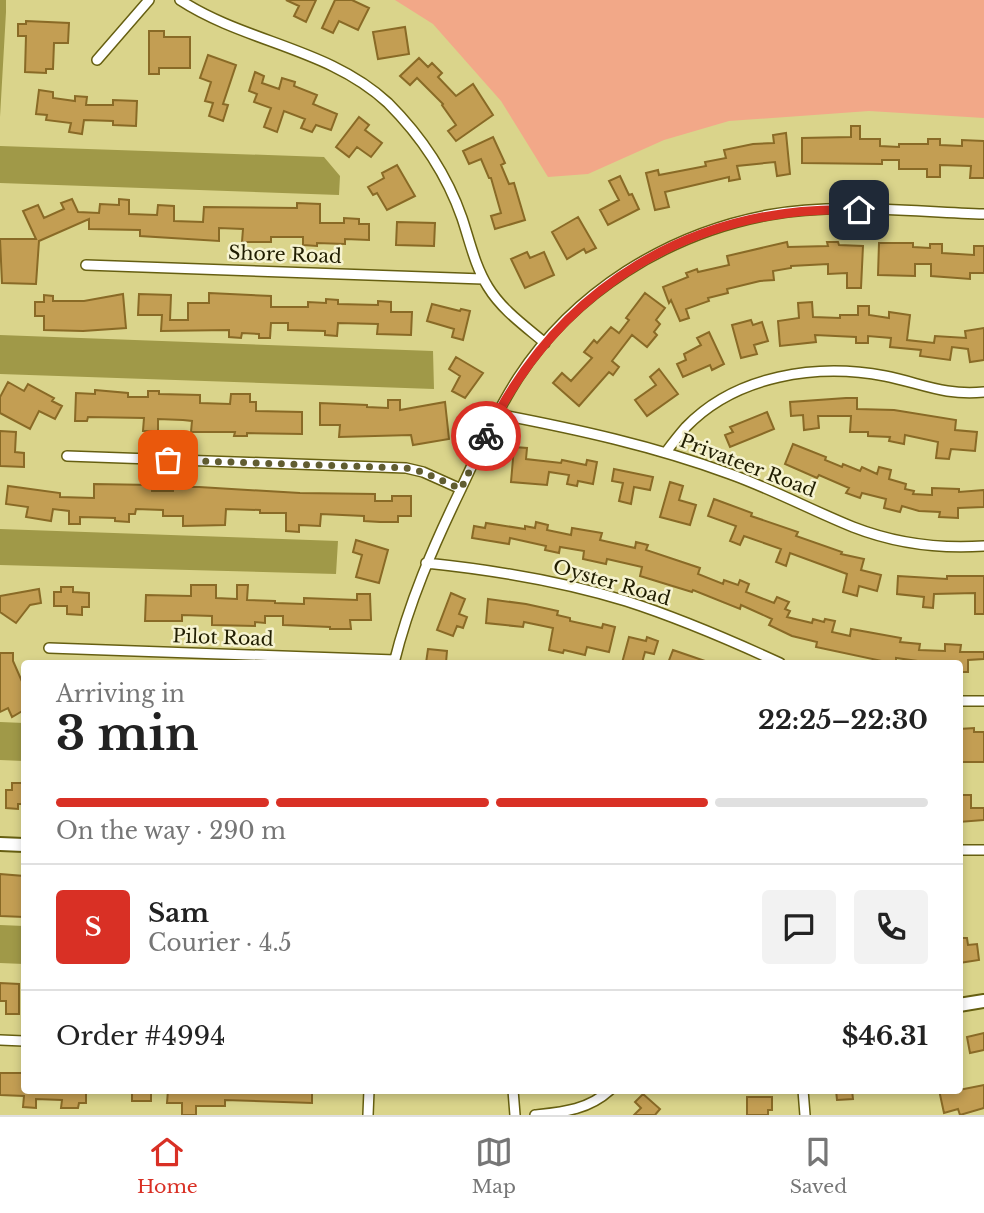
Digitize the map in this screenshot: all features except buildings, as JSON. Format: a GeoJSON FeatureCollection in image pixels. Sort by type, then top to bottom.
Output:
{"type":"FeatureCollection","features":[{"type":"Feature","properties":{"kind":"street"},"geometry":{"type":"LineString","coordinates":[[97,60],[149,0]]}},
{"type":"Feature","properties":{"kind":"street"},"geometry":{"type":"LineString","coordinates":[[180,0],[238,30],[329,63],[368,87],[388,104],[420,141],[442,173],[462,217],[475,262],[483,279],[502,305],[545,343]]}},
{"type":"Feature","properties":{"kind":"street"},"geometry":{"type":"LineString","coordinates":[[396,660],[426,563],[497,414],[519,376],[545,343],[588,300],[625,272],[682,241],[740,221],[800,211],[834,209],[984,214]]}},
{"type":"Feature","properties":{"kind":"street","name":"Shore Road"},"geometry":{"type":"LineString","coordinates":[[86,265],[483,279]]}},
{"type":"Feature","properties":{"kind":"street"},"geometry":{"type":"LineString","coordinates":[[666,452],[687,427],[722,401],[753,386],[786,375],[812,371],[864,372],[952,393],[984,392]]}},
{"type":"Feature","properties":{"kind":"street","name":"Privateer Road"},"geometry":{"type":"LineString","coordinates":[[497,414],[602,435],[666,452],[732,474],[873,534],[946,547],[984,546]]}},
{"type":"Feature","properties":{"kind":"street"},"geometry":{"type":"LineString","coordinates":[[67,456],[406,468],[423,472],[461,489]]}},
{"type":"Feature","properties":{"kind":"street","name":"Oyster Road"},"geometry":{"type":"LineString","coordinates":[[426,563],[534,578],[614,598],[671,616],[773,660]]}},
{"type":"Feature","properties":{"kind":"street","name":"Pilot Road"},"geometry":{"type":"LineString","coordinates":[[49,648],[346,660]]}},
{"type":"Feature","properties":{"kind":"street"},"geometry":{"type":"LineString","coordinates":[[963,701],[984,701]]}},
{"type":"Feature","properties":{"kind":"street"},"geometry":{"type":"LineString","coordinates":[[0,844],[21,845]]}},
{"type":"Feature","properties":{"kind":"street"},"geometry":{"type":"LineString","coordinates":[[963,850],[984,850]]}},
{"type":"Feature","properties":{"kind":"street"},"geometry":{"type":"LineString","coordinates":[[963,1005],[984,1002]]}},
{"type":"Feature","properties":{"kind":"street"},"geometry":{"type":"LineString","coordinates":[[0,1040],[21,1041]]}},
{"type":"Feature","properties":{"kind":"street"},"geometry":{"type":"LineString","coordinates":[[368,1115],[369,1094]]}},
{"type":"Feature","properties":{"kind":"street"},"geometry":{"type":"LineString","coordinates":[[513,1094],[515,1115]]}},
{"type":"Feature","properties":{"kind":"street"},"geometry":{"type":"LineString","coordinates":[[535,1115],[576,1110],[605,1094]]}},
{"type":"Feature","properties":{"kind":"street"},"geometry":{"type":"LineString","coordinates":[[803,1094],[805,1115]]}},
{"type":"Feature","properties":{"kind":"shaded area"},"geometry":{"type":"Polygon","coordinates":[[[0,0],[6,0],[6,12],[0,117],[0,0]]]}},
{"type":"Feature","properties":{"kind":"shaded area"},"geometry":{"type":"Polygon","coordinates":[[[395,0],[984,0],[984,118],[869,111],[729,121],[664,140],[588,174],[548,177],[501,101],[433,24],[395,0]]]}},
{"type":"Feature","properties":{"kind":"shaded area"},"geometry":{"type":"Polygon","coordinates":[[[0,146],[324,157],[340,176],[339,195],[0,183],[0,146]]]}},
{"type":"Feature","properties":{"kind":"shaded area"},"geometry":{"type":"Polygon","coordinates":[[[0,335],[433,351],[434,389],[0,374],[0,335]]]}},
{"type":"Feature","properties":{"kind":"shaded area"},"geometry":{"type":"Polygon","coordinates":[[[0,529],[338,541],[336,574],[0,565],[0,529]]]}},
{"type":"Feature","properties":{"kind":"shaded area"},"geometry":{"type":"Polygon","coordinates":[[[0,722],[21,723],[21,761],[0,760],[0,722]]]}},
{"type":"Feature","properties":{"kind":"shaded area"},"geometry":{"type":"Polygon","coordinates":[[[0,925],[21,926],[21,964],[0,963],[0,925]]]}},
{"type":"Feature","properties":{"kind":"way so far"},"geometry":{"type":"LineString","coordinates":[[168,460],[406,468],[423,472],[461,489],[486,436]]}},
{"type":"Feature","properties":{"kind":"route"},"geometry":{"type":"LineString","coordinates":[[486,436],[519,376],[565,320],[606,285],[654,254],[710,230],[740,221],[800,211],[859,210]]}}]}
